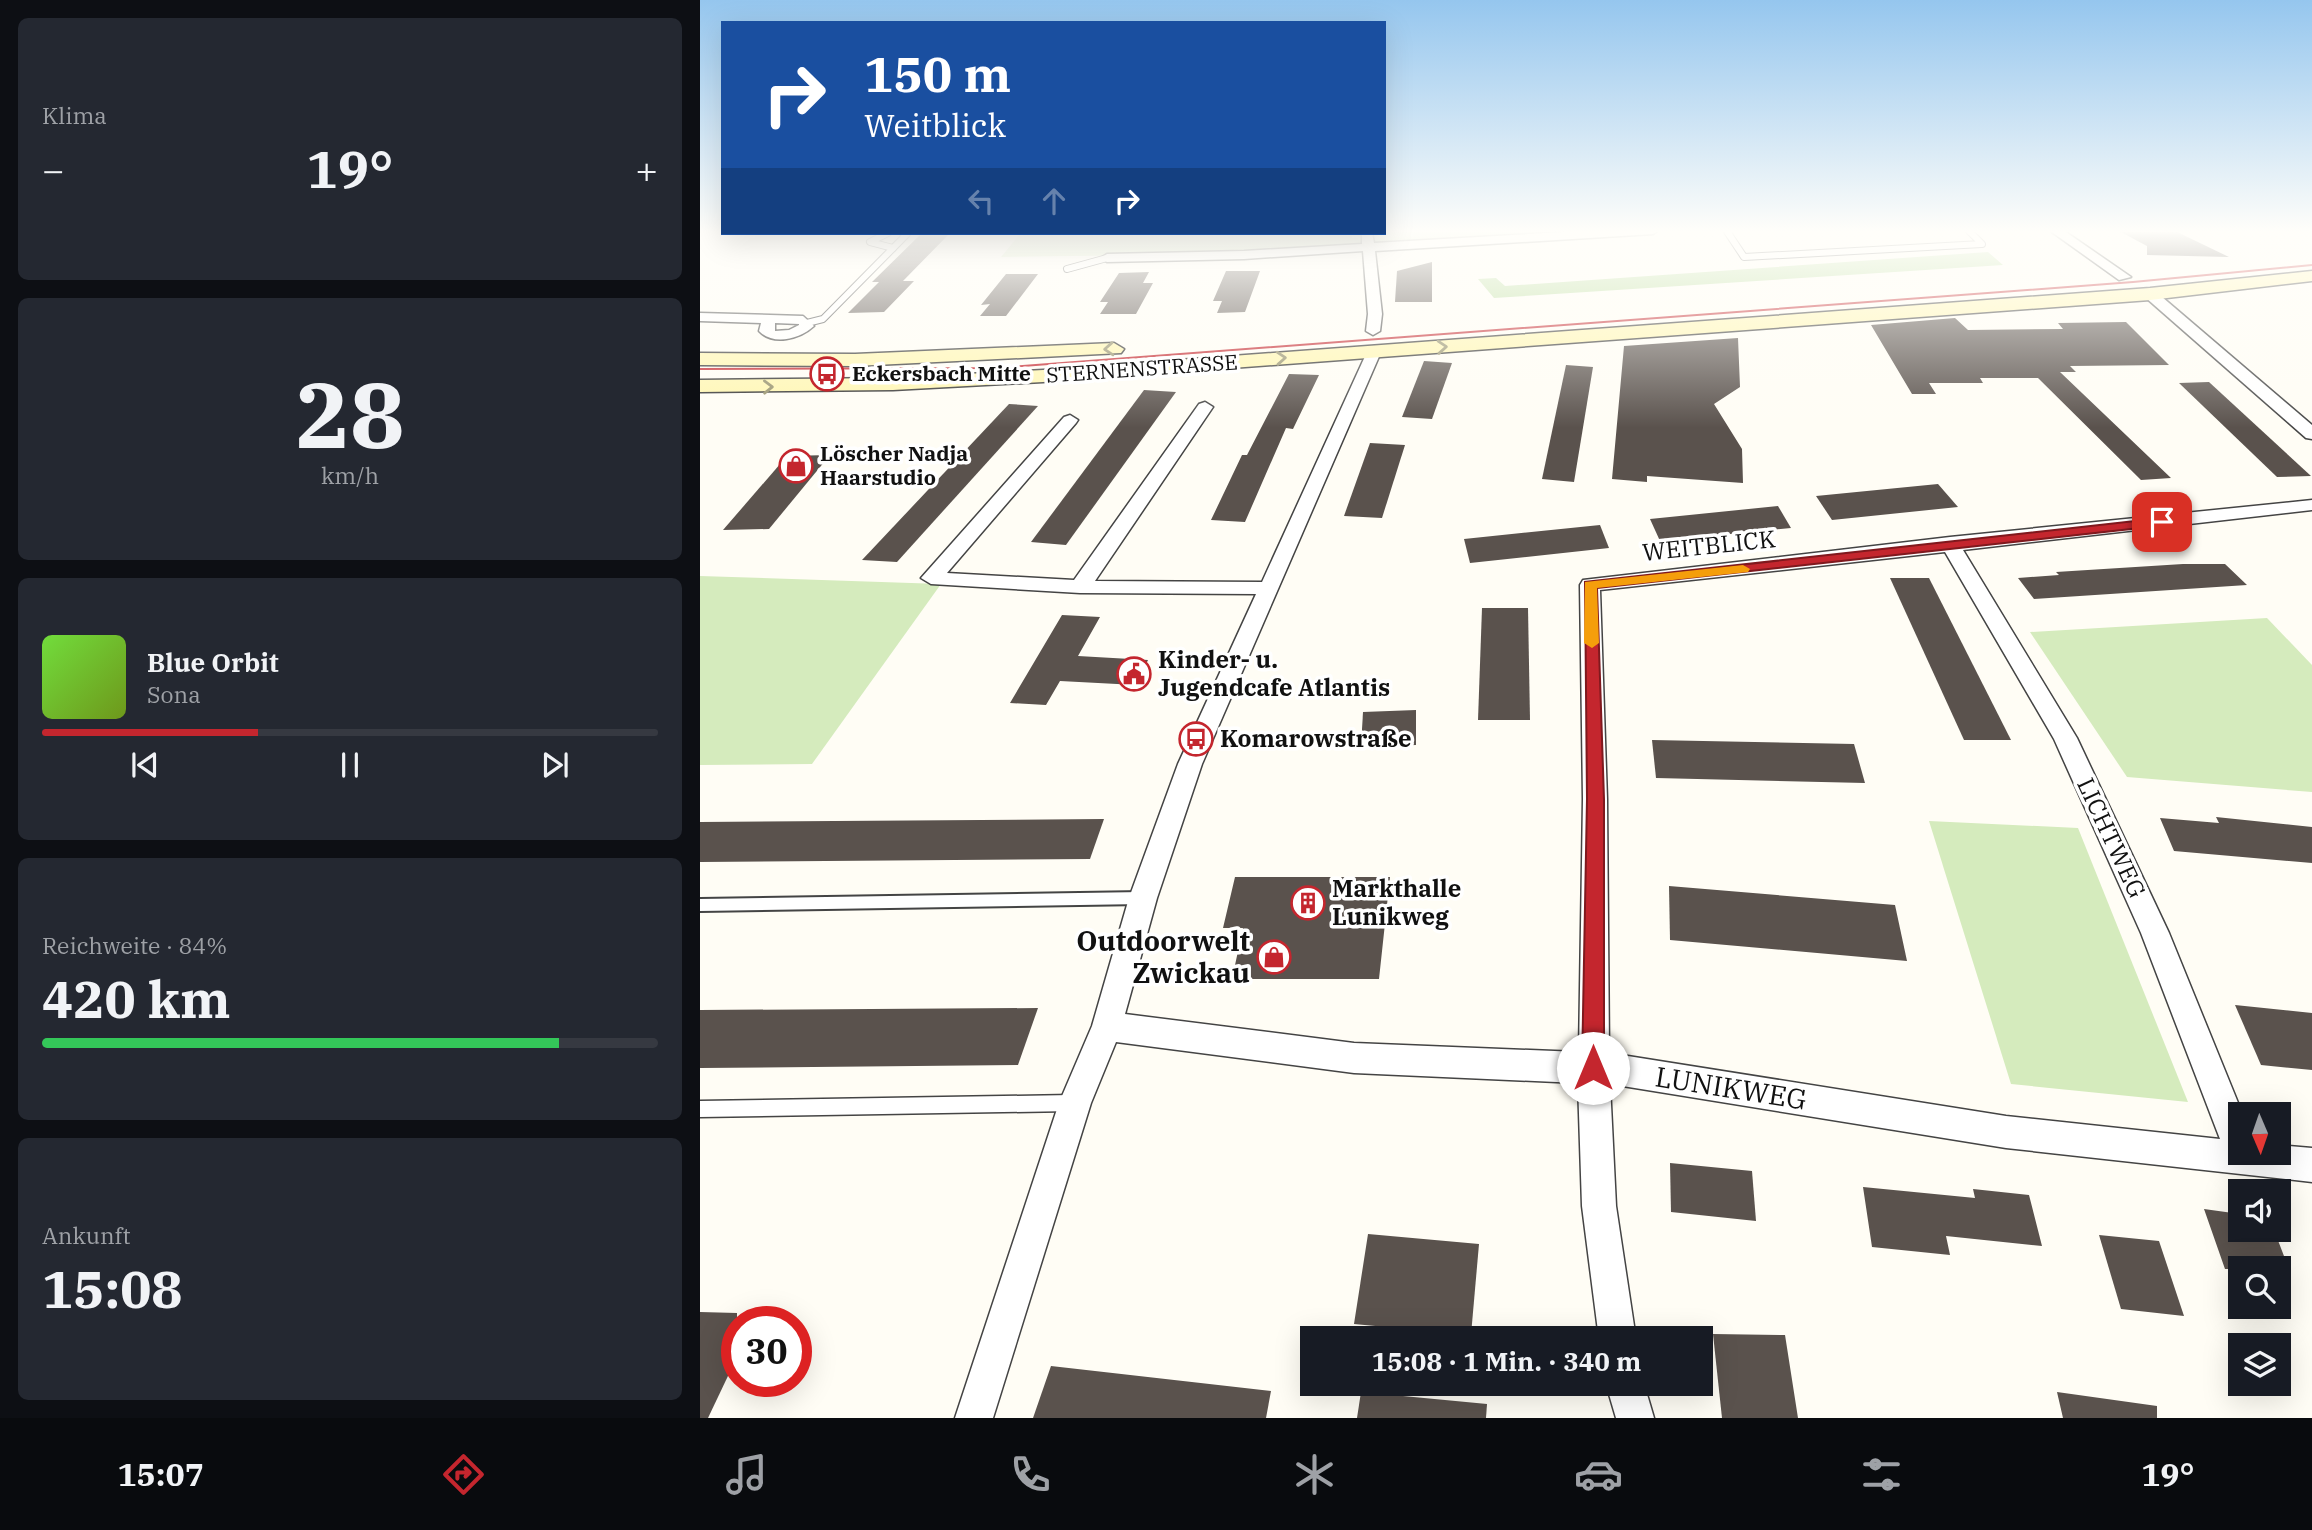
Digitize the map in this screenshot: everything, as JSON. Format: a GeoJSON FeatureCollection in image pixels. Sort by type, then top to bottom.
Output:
{"type":"FeatureCollection","features":[{"type":"Feature","properties":{"kind":"street"},"geometry":{"type":"LineString","coordinates":[[974,1418],[1075,1103],[1107,1026],[1143,898],[1190,764],[1269,588],[1373,342],[1373,296]]}},
{"type":"Feature","properties":{"kind":"street","name":"STERNENSTRASSE"},"geometry":{"type":"LineString","coordinates":[[700,386],[778,387],[952,381],[1373,342],[2115,296]]}},
{"type":"Feature","properties":{"kind":"street"},"geometry":{"type":"LineString","coordinates":[[2153,296],[2312,434]]}},
{"type":"Feature","properties":{"kind":"street"},"geometry":{"type":"LineString","coordinates":[[700,317],[799,319],[807,323]]}},
{"type":"Feature","properties":{"kind":"street","name":"STERNENSTRASSE"},"geometry":{"type":"LineString","coordinates":[[1348,333],[1373,342],[1400,329]]}},
{"type":"Feature","properties":{"kind":"street","name":"STERNENSTRASSE"},"geometry":{"type":"LineString","coordinates":[[700,359],[929,358],[1137,348]]}},
{"type":"Feature","properties":{"kind":"street"},"geometry":{"type":"LineString","coordinates":[[1080,587],[1205,407]]}},
{"type":"Feature","properties":{"kind":"street"},"geometry":{"type":"LineString","coordinates":[[1070,420],[931,578],[1080,587],[1269,588]]}},
{"type":"Feature","properties":{"kind":"street","name":"WEITBLICK"},"geometry":{"type":"LineString","coordinates":[[1593,1068],[1595,799],[1590,585],[2312,505]]}},
{"type":"Feature","properties":{"kind":"street","name":"LICHTWEG"},"geometry":{"type":"LineString","coordinates":[[1950,543],[2065,737],[2155,933],[2228,1118]]}},
{"type":"Feature","properties":{"kind":"street","name":"LUNIKWEG"},"geometry":{"type":"LineString","coordinates":[[1107,1026],[1354,1058],[1593,1068],[2006,1132],[2228,1152]]}},
{"type":"Feature","properties":{"kind":"street"},"geometry":{"type":"LineString","coordinates":[[1593,1068],[1599,1206],[1616,1326]]}},
{"type":"Feature","properties":{"kind":"street","name":"LUNIKWEG"},"geometry":{"type":"LineString","coordinates":[[2291,1161],[2312,1165]]}},
{"type":"Feature","properties":{"kind":"street"},"geometry":{"type":"LineString","coordinates":[[1629,1396],[1635,1418]]}},
{"type":"Feature","properties":{"kind":"lane"},"geometry":{"type":"LineString","coordinates":[[807,323],[823,318],[845,296]]}},
{"type":"Feature","properties":{"kind":"lane"},"geometry":{"type":"LineString","coordinates":[[700,905],[1143,898]]}},
{"type":"Feature","properties":{"kind":"lane"},"geometry":{"type":"LineString","coordinates":[[700,1109],[1075,1103]]}},
{"type":"Feature","properties":{"kind":"green space"},"geometry":{"type":"Polygon","coordinates":[[[700,576],[941,584],[812,764],[700,765],[700,576]]]}},
{"type":"Feature","properties":{"kind":"green space"},"geometry":{"type":"Polygon","coordinates":[[[2267,618],[2312,665],[2312,792],[2127,777],[2030,632],[2267,618]]]}},
{"type":"Feature","properties":{"kind":"green space"},"geometry":{"type":"Polygon","coordinates":[[[1929,821],[2078,828],[2188,1102],[2011,1084],[1929,821]]]}},
{"type":"Feature","properties":{"kind":"building"},"geometry":{"type":"Polygon","coordinates":[[[865,296],[899,296],[884,312],[848,313],[865,296]]]}},
{"type":"Feature","properties":{"kind":"building"},"geometry":{"type":"Polygon","coordinates":[[[988,296],[1021,296],[1006,316],[980,316],[990,304],[981,305],[988,296]]]}},
{"type":"Feature","properties":{"kind":"building"},"geometry":{"type":"Polygon","coordinates":[[[1104,296],[1146,296],[1136,314],[1100,314],[1108,302],[1100,302],[1104,296]]]}},
{"type":"Feature","properties":{"kind":"building"},"geometry":{"type":"Polygon","coordinates":[[[1215,296],[1251,296],[1245,312],[1217,313],[1222,301],[1213,301],[1215,296]]]}},
{"type":"Feature","properties":{"kind":"building"},"geometry":{"type":"Polygon","coordinates":[[[1395,296],[1432,296],[1432,302],[1395,302],[1395,296]]]}},
{"type":"Feature","properties":{"kind":"building"},"geometry":{"type":"Polygon","coordinates":[[[1955,318],[1968,330],[2063,329],[2058,323],[2126,322],[2169,365],[2070,366],[2076,372],[2060,372],[2171,478],[2141,480],[2038,378],[1980,378],[1983,383],[1929,383],[1936,394],[1912,394],[1871,325],[1955,318]]]}},
{"type":"Feature","properties":{"kind":"building"},"geometry":{"type":"Polygon","coordinates":[[[1738,338],[1740,387],[1714,404],[1742,449],[1743,483],[1647,476],[1647,482],[1612,479],[1624,346],[1738,338]]]}},
{"type":"Feature","properties":{"kind":"building"},"geometry":{"type":"Polygon","coordinates":[[[1424,361],[1452,363],[1432,419],[1402,417],[1424,361]]]}},
{"type":"Feature","properties":{"kind":"building"},"geometry":{"type":"Polygon","coordinates":[[[1566,365],[1593,367],[1574,482],[1542,479],[1566,365]]]}},
{"type":"Feature","properties":{"kind":"building"},"geometry":{"type":"Polygon","coordinates":[[[1289,374],[1319,375],[1293,429],[1286,428],[1245,522],[1211,520],[1242,455],[1247,455],[1289,374]]]}},
{"type":"Feature","properties":{"kind":"building"},"geometry":{"type":"Polygon","coordinates":[[[2209,382],[2311,476],[2277,477],[2179,383],[2209,382]]]}},
{"type":"Feature","properties":{"kind":"building"},"geometry":{"type":"Polygon","coordinates":[[[1144,390],[1176,392],[1066,545],[1031,542],[1144,390]]]}},
{"type":"Feature","properties":{"kind":"building"},"geometry":{"type":"Polygon","coordinates":[[[1009,404],[1038,406],[897,562],[862,560],[1009,404]]]}},
{"type":"Feature","properties":{"kind":"building"},"geometry":{"type":"Polygon","coordinates":[[[1370,443],[1405,445],[1382,518],[1344,516],[1370,443]]]}},
{"type":"Feature","properties":{"kind":"building"},"geometry":{"type":"Polygon","coordinates":[[[830,455],[769,529],[723,530],[787,456],[830,455]]]}},
{"type":"Feature","properties":{"kind":"building"},"geometry":{"type":"Polygon","coordinates":[[[1938,484],[1958,507],[1832,520],[1816,496],[1938,484]]]}},
{"type":"Feature","properties":{"kind":"building"},"geometry":{"type":"Polygon","coordinates":[[[1778,506],[1791,528],[1660,541],[1650,519],[1778,506]]]}},
{"type":"Feature","properties":{"kind":"building"},"geometry":{"type":"Polygon","coordinates":[[[1600,525],[1609,548],[1470,563],[1464,539],[1600,525]]]}},
{"type":"Feature","properties":{"kind":"building"},"geometry":{"type":"Polygon","coordinates":[[[2225,564],[2247,585],[2034,599],[2018,578],[2059,575],[2056,572],[2225,564]]]}},
{"type":"Feature","properties":{"kind":"building"},"geometry":{"type":"Polygon","coordinates":[[[1890,578],[1929,578],[2011,740],[1964,740],[1890,578]]]}},
{"type":"Feature","properties":{"kind":"building"},"geometry":{"type":"Polygon","coordinates":[[[1482,608],[1528,608],[1530,720],[1478,720],[1482,608]]]}},
{"type":"Feature","properties":{"kind":"building"},"geometry":{"type":"Polygon","coordinates":[[[1062,615],[1100,617],[1078,656],[1148,660],[1136,685],[1060,681],[1046,705],[1010,703],[1062,615]]]}},
{"type":"Feature","properties":{"kind":"building"},"geometry":{"type":"Polygon","coordinates":[[[1416,710],[1416,745],[1361,747],[1363,712],[1416,710]]]}},
{"type":"Feature","properties":{"kind":"building"},"geometry":{"type":"Polygon","coordinates":[[[1652,740],[1854,744],[1865,783],[1656,778],[1652,740]]]}},
{"type":"Feature","properties":{"kind":"building"},"geometry":{"type":"Polygon","coordinates":[[[2216,817],[2312,827],[2312,863],[2174,851],[2160,818],[2219,823],[2216,817]]]}},
{"type":"Feature","properties":{"kind":"building"},"geometry":{"type":"Polygon","coordinates":[[[1104,819],[1090,859],[700,862],[700,822],[1104,819]]]}},
{"type":"Feature","properties":{"kind":"building","name":"Markthalle Lunikweg"},"geometry":{"type":"Polygon","coordinates":[[[1235,877],[1390,877],[1379,979],[1232,979],[1243,928],[1223,928],[1235,877]]]}},
{"type":"Feature","properties":{"kind":"building"},"geometry":{"type":"Polygon","coordinates":[[[1669,886],[1895,905],[1907,961],[1670,940],[1669,886]]]}},
{"type":"Feature","properties":{"kind":"building"},"geometry":{"type":"Polygon","coordinates":[[[2235,1005],[2312,1013],[2312,1070],[2261,1065],[2235,1005]]]}},
{"type":"Feature","properties":{"kind":"building"},"geometry":{"type":"Polygon","coordinates":[[[1038,1008],[1018,1065],[700,1068],[700,1010],[1038,1008]]]}},
{"type":"Feature","properties":{"kind":"building"},"geometry":{"type":"Polygon","coordinates":[[[1670,1163],[1752,1171],[1756,1221],[1671,1212],[1670,1163]]]}},
{"type":"Feature","properties":{"kind":"building"},"geometry":{"type":"Polygon","coordinates":[[[1863,1187],[1975,1198],[1973,1189],[2029,1195],[2042,1246],[1946,1236],[1950,1255],[1872,1247],[1863,1187]]]}},
{"type":"Feature","properties":{"kind":"building"},"geometry":{"type":"Polygon","coordinates":[[[2204,1209],[2228,1212],[2228,1242],[2279,1242],[2284,1256],[2228,1256],[2228,1269],[2225,1269],[2204,1209]]]}},
{"type":"Feature","properties":{"kind":"building"},"geometry":{"type":"Polygon","coordinates":[[[1368,1234],[1479,1244],[1472,1326],[1354,1324],[1368,1234]]]}},
{"type":"Feature","properties":{"kind":"building"},"geometry":{"type":"Polygon","coordinates":[[[2099,1235],[2159,1241],[2184,1316],[2121,1309],[2099,1235]]]}},
{"type":"Feature","properties":{"kind":"building"},"geometry":{"type":"Polygon","coordinates":[[[700,1312],[721,1313],[721,1391],[708,1418],[700,1418],[700,1312]]]}},
{"type":"Feature","properties":{"kind":"building"},"geometry":{"type":"Polygon","coordinates":[[[1713,1334],[1785,1335],[1798,1418],[1722,1418],[1713,1334]]]}},
{"type":"Feature","properties":{"kind":"building"},"geometry":{"type":"Polygon","coordinates":[[[1051,1366],[1271,1391],[1266,1418],[1033,1418],[1051,1366]]]}},
{"type":"Feature","properties":{"kind":"building"},"geometry":{"type":"Polygon","coordinates":[[[2057,1392],[2157,1406],[2157,1418],[2063,1418],[2057,1392]]]}},
{"type":"Feature","properties":{"kind":"building"},"geometry":{"type":"Polygon","coordinates":[[[1360,1396],[1403,1396],[1487,1404],[1486,1418],[1357,1418],[1360,1396]]]}},
{"type":"Feature","properties":{"kind":"tram line"},"geometry":{"type":"LineString","coordinates":[[700,369],[995,368],[1945,296]]}},
{"type":"Feature","properties":{"kind":"slow traffic"},"geometry":{"type":"LineString","coordinates":[[1592,643],[1590,585],[1743,569]]}},
{"type":"Feature","properties":{"kind":"place","name":"Eckersbach Mitte"},"geometry":{"type":"Point","coordinates":[827,374]}},
{"type":"Feature","properties":{"kind":"place","name":"Löscher Nadja Haarstudio"},"geometry":{"type":"Point","coordinates":[796,466]}},
{"type":"Feature","properties":{"kind":"place","name":"Kinder- u. Jugendcafe Atlantis"},"geometry":{"type":"Point","coordinates":[1134,674]}},
{"type":"Feature","properties":{"kind":"place","name":"Komarowstraße"},"geometry":{"type":"Point","coordinates":[1196,739]}},
{"type":"Feature","properties":{"kind":"place","name":"Markthalle Lunikweg"},"geometry":{"type":"Point","coordinates":[1308,903]}},
{"type":"Feature","properties":{"kind":"place","name":"Outdoorwelt Zwickau"},"geometry":{"type":"Point","coordinates":[1274,957]}},
{"type":"Feature","properties":{"kind":"route"},"geometry":{"type":"LineString","coordinates":[[1593,1068],[1595,799],[1590,585],[1828,560],[1950,543],[2162,522]]}}]}
